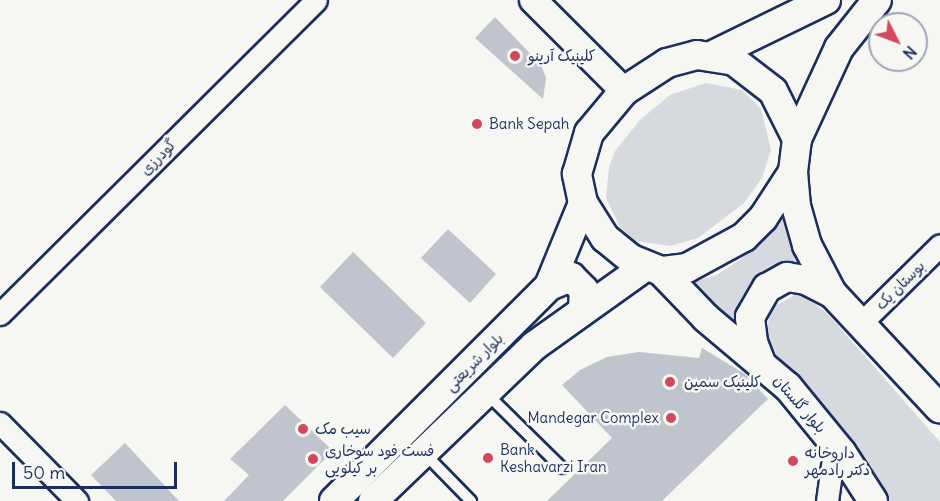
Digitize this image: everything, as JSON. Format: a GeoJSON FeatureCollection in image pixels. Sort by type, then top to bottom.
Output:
{"type":"FeatureCollection","features":[{"type":"Feature","properties":{"kind":"main road"},"geometry":{"type":"LineString","coordinates":[[877,0],[839,48],[797,139],[794,172],[796,206],[807,245],[832,293],[940,409]]}},
{"type":"Feature","properties":{"kind":"main road"},"geometry":{"type":"LineString","coordinates":[[711,56],[817,4]]}},
{"type":"Feature","properties":{"kind":"main road"},"geometry":{"type":"LineString","coordinates":[[794,172],[763,218],[744,237],[687,267],[654,269],[605,238],[583,203],[577,174],[581,156],[600,117],[624,91],[667,63],[697,55],[734,61],[762,79],[783,104],[797,139]]}},
{"type":"Feature","properties":{"kind":"main road","name":"بلوار شریعتی"},"geometry":{"type":"LineString","coordinates":[[334,501],[549,286],[583,203]]}},
{"type":"Feature","properties":{"kind":"main road","name":"بلوار شریعتی"},"geometry":{"type":"LineString","coordinates":[[373,501],[484,391],[583,308],[654,269]]}},
{"type":"Feature","properties":{"kind":"main road","name":"بلوار گلستان"},"geometry":{"type":"LineString","coordinates":[[654,269],[706,318],[788,387],[835,444],[873,501]]}},
{"type":"Feature","properties":{"kind":"main road"},"geometry":{"type":"LineString","coordinates":[[549,286],[571,277],[584,290],[583,308]]}},
{"type":"Feature","properties":{"kind":"main road"},"geometry":{"type":"LineString","coordinates":[[761,363],[753,342],[750,317],[767,288],[788,277],[806,280],[832,293]]}},
{"type":"Feature","properties":{"kind":"street","name":"گودرزی"},"geometry":{"type":"LineString","coordinates":[[0,314],[316,0]]}},
{"type":"Feature","properties":{"kind":"street"},"geometry":{"type":"LineString","coordinates":[[533,0],[624,91]]}},
{"type":"Feature","properties":{"kind":"street","name":"بوستان یک"},"geometry":{"type":"LineString","coordinates":[[860,324],[940,245]]}},
{"type":"Feature","properties":{"kind":"street"},"geometry":{"type":"LineString","coordinates":[[0,423],[77,501]]}},
{"type":"Feature","properties":{"kind":"street"},"geometry":{"type":"LineString","coordinates":[[826,501],[835,444]]}},
{"type":"Feature","properties":{"kind":"lane"},"geometry":{"type":"LineString","coordinates":[[484,391],[562,468]]}},
{"type":"Feature","properties":{"kind":"lane"},"geometry":{"type":"LineString","coordinates":[[423,452],[471,501]]}},
{"type":"Feature","properties":{"kind":"shaded area"},"geometry":{"type":"Polygon","coordinates":[[[706,83],[742,90],[761,109],[771,150],[762,178],[744,203],[698,238],[670,246],[636,241],[621,229],[606,198],[609,167],[615,151],[640,120],[670,95],[706,83]]]}},
{"type":"Feature","properties":{"kind":"shaded area"},"geometry":{"type":"Polygon","coordinates":[[[780,207],[809,270],[778,266],[756,279],[740,300],[737,333],[684,283],[715,276],[740,260],[755,246],[780,207]]]}},
{"type":"Feature","properties":{"kind":"shaded area"},"geometry":{"type":"Polygon","coordinates":[[[795,295],[803,295],[827,313],[940,442],[940,501],[883,501],[783,366],[767,340],[769,317],[775,306],[795,295]]]}},
{"type":"Feature","properties":{"kind":"building","name":"کلینیک آرینو"},"geometry":{"type":"Polygon","coordinates":[[[495,17],[541,65],[546,78],[543,99],[475,38],[495,17]]]}},
{"type":"Feature","properties":{"kind":"building"},"geometry":{"type":"Polygon","coordinates":[[[448,229],[496,274],[470,303],[421,258],[448,229]]]}},
{"type":"Feature","properties":{"kind":"building"},"geometry":{"type":"Polygon","coordinates":[[[353,252],[426,323],[393,358],[320,287],[353,252]]]}},
{"type":"Feature","properties":{"kind":"building","name":"Mandegar Complex"},"geometry":{"type":"Polygon","coordinates":[[[702,348],[745,374],[768,399],[662,501],[547,501],[612,438],[562,385],[580,370],[607,357],[639,352],[699,358],[702,348]]]}},
{"type":"Feature","properties":{"kind":"building"},"geometry":{"type":"Polygon","coordinates":[[[285,405],[333,451],[283,501],[224,501],[249,475],[230,459],[285,405]]]}},
{"type":"Feature","properties":{"kind":"building"},"geometry":{"type":"Polygon","coordinates":[[[125,443],[179,501],[116,501],[91,475],[125,443]]]}},
{"type":"Feature","properties":{"kind":"place","name":"کلینیک آرینو"},"geometry":{"type":"Point","coordinates":[515,56]}},
{"type":"Feature","properties":{"kind":"place","name":"Bank Sepah"},"geometry":{"type":"Point","coordinates":[477,124]}},
{"type":"Feature","properties":{"kind":"place","name":"کلینیک سمین"},"geometry":{"type":"Point","coordinates":[670,382]}},
{"type":"Feature","properties":{"kind":"place","name":"Mandegar Complex"},"geometry":{"type":"Point","coordinates":[671,418]}},
{"type":"Feature","properties":{"kind":"place","name":"سیب مک"},"geometry":{"type":"Point","coordinates":[303,429]}},
{"type":"Feature","properties":{"kind":"place","name":"Bank Keshavarzi Iran"},"geometry":{"type":"Point","coordinates":[488,458]}},
{"type":"Feature","properties":{"kind":"place","name":"فست فود سوخاری بر کیلویی"},"geometry":{"type":"Point","coordinates":[313,459]}},
{"type":"Feature","properties":{"kind":"place","name":"داروخانه دکتر رادمهر"},"geometry":{"type":"Point","coordinates":[793,461]}}]}
